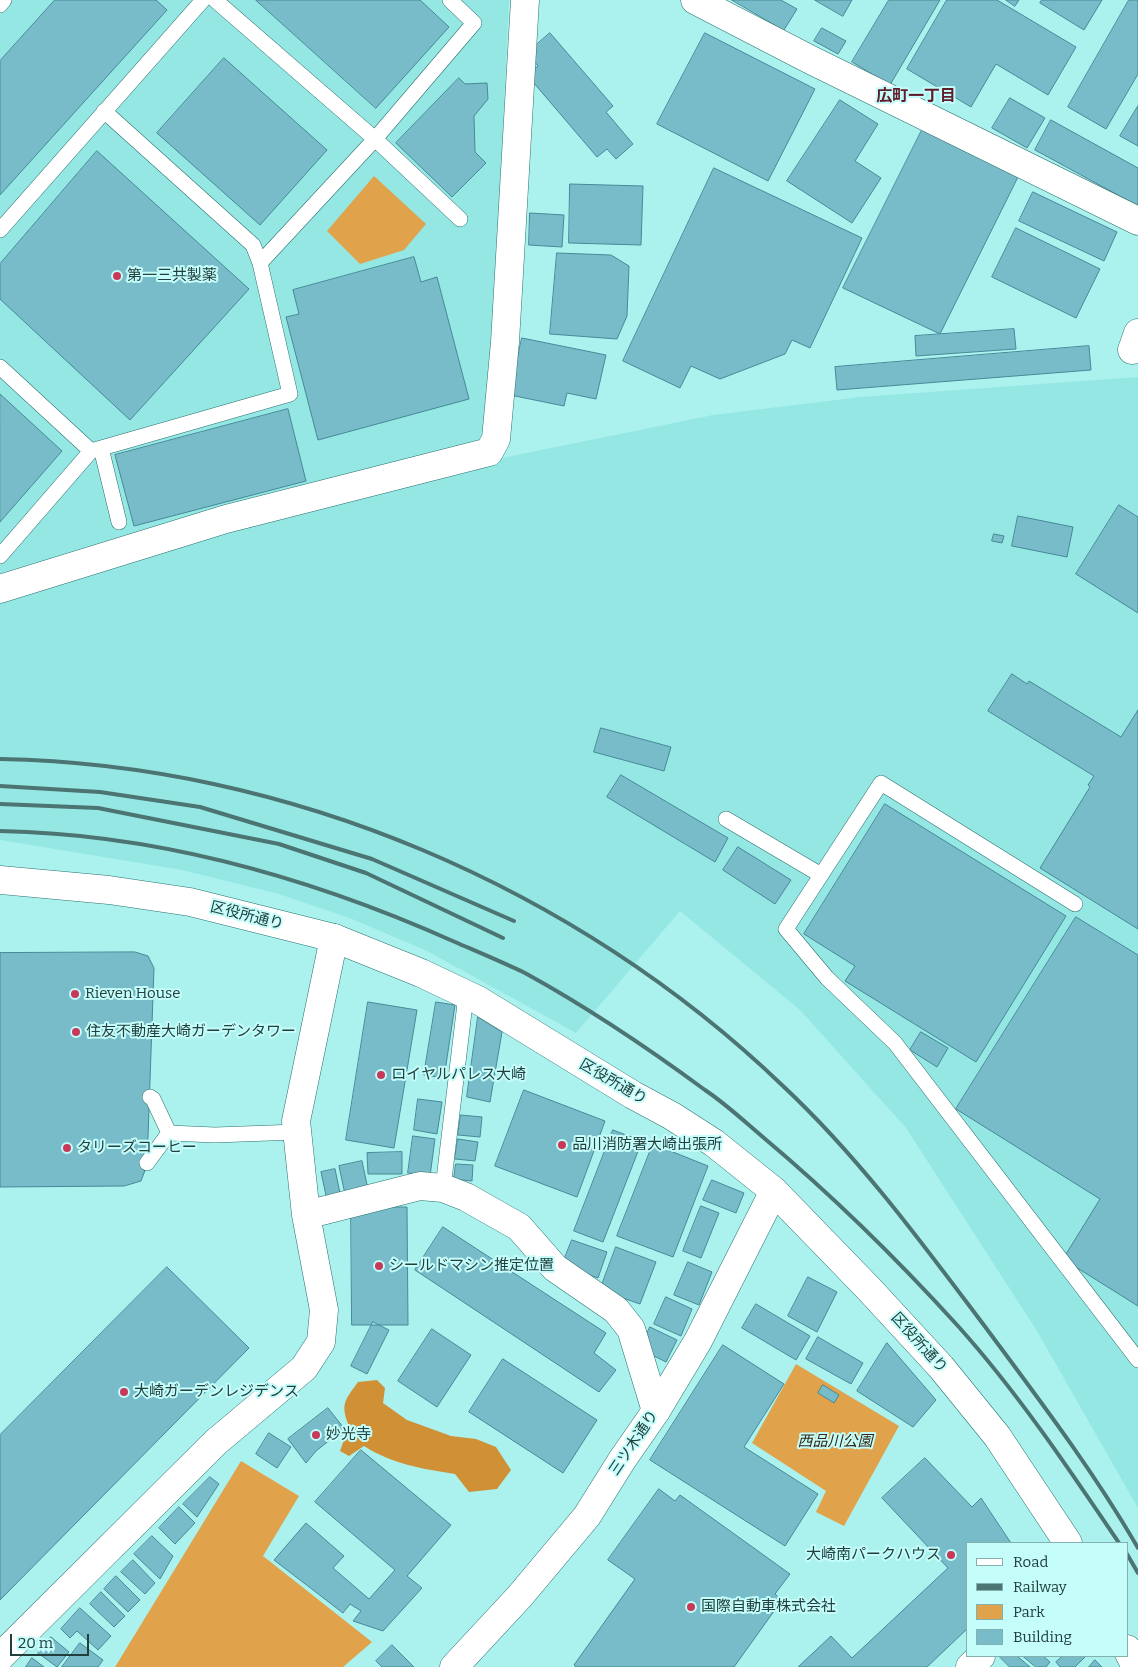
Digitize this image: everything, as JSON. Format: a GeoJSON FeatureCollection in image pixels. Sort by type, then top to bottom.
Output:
{"type":"FeatureCollection","features":[{"type":"Feature","properties":{"kind":"street"},"geometry":{"type":"LineString","coordinates":[[0,589],[226,519],[489,452],[496,439],[504,352],[525,0]]}},
{"type":"Feature","properties":{"kind":"street"},"geometry":{"type":"LineString","coordinates":[[695,0],[809,59],[1138,221]]}},
{"type":"Feature","properties":{"kind":"street"},"geometry":{"type":"LineString","coordinates":[[1138,334],[1132,350],[1138,349]]}},
{"type":"Feature","properties":{"kind":"street","name":"区役所通り"},"geometry":{"type":"LineString","coordinates":[[0,880],[109,890],[190,902],[334,938],[421,973],[466,995],[633,1095],[672,1116],[714,1143],[774,1192],[941,1367],[997,1436],[1067,1542]]}},
{"type":"Feature","properties":{"kind":"street"},"geometry":{"type":"LineString","coordinates":[[0,1656],[216,1442],[304,1368],[321,1342],[324,1310],[306,1215],[296,1121],[334,938]]}},
{"type":"Feature","properties":{"kind":"street"},"geometry":{"type":"LineString","coordinates":[[306,1215],[420,1186],[443,1188],[466,1197],[519,1227],[555,1268],[616,1310],[631,1329],[656,1411]]}},
{"type":"Feature","properties":{"kind":"street","name":"三ツ木通り"},"geometry":{"type":"LineString","coordinates":[[457,1666],[520,1596],[587,1516],[622,1460],[656,1411],[698,1341],[774,1192]]}},
{"type":"Feature","properties":{"kind":"street"},"geometry":{"type":"LineString","coordinates":[[1128,1651],[1136,1667]]}},
{"type":"Feature","properties":{"kind":"street"},"geometry":{"type":"LineString","coordinates":[[970,1667],[980,1657]]}},
{"type":"Feature","properties":{"kind":"lane"},"geometry":{"type":"LineString","coordinates":[[0,5],[4,0]]}},
{"type":"Feature","properties":{"kind":"lane"},"geometry":{"type":"LineString","coordinates":[[0,230],[203,0]]}},
{"type":"Feature","properties":{"kind":"lane"},"geometry":{"type":"LineString","coordinates":[[214,0],[375,138],[460,219]]}},
{"type":"Feature","properties":{"kind":"lane"},"geometry":{"type":"LineString","coordinates":[[260,263],[375,138],[474,22],[450,0]]}},
{"type":"Feature","properties":{"kind":"lane"},"geometry":{"type":"LineString","coordinates":[[0,556],[96,450],[290,394],[260,263],[253,245],[104,111]]}},
{"type":"Feature","properties":{"kind":"lane"},"geometry":{"type":"LineString","coordinates":[[0,367],[96,450],[120,522]]}},
{"type":"Feature","properties":{"kind":"lane"},"geometry":{"type":"LineString","coordinates":[[1075,904],[881,783],[786,929],[827,978],[895,1043],[1138,1360]]}},
{"type":"Feature","properties":{"kind":"lane"},"geometry":{"type":"LineString","coordinates":[[726,819],[821,875]]}},
{"type":"Feature","properties":{"kind":"lane"},"geometry":{"type":"LineString","coordinates":[[443,1188],[466,995]]}},
{"type":"Feature","properties":{"kind":"lane"},"geometry":{"type":"LineString","coordinates":[[150,1097],[153,1099],[169,1133]]}},
{"type":"Feature","properties":{"kind":"lane"},"geometry":{"type":"LineString","coordinates":[[169,1133],[215,1135],[297,1132]]}},
{"type":"Feature","properties":{"kind":"lane"},"geometry":{"type":"LineString","coordinates":[[147,1162],[169,1133]]}},
{"type":"Feature","properties":{"kind":"shaded area"},"geometry":{"type":"Polygon","coordinates":[[[0,0],[509,0],[489,430],[473,448],[0,580],[0,0]]]}},
{"type":"Feature","properties":{"kind":"shaded area"},"geometry":{"type":"Polygon","coordinates":[[[1138,377],[1138,1508],[1037,1331],[906,1128],[800,1010],[680,911],[576,1033],[427,951],[352,919],[279,894],[182,870],[0,840],[0,598],[394,480],[713,415],[860,397],[1138,377]]]}},
{"type":"Feature","properties":{"kind":"shaded area"},"geometry":{"type":"Polygon","coordinates":[[[377,1380],[385,1388],[383,1403],[407,1420],[451,1436],[476,1439],[496,1447],[511,1470],[497,1489],[469,1492],[455,1474],[420,1468],[397,1461],[364,1446],[349,1456],[340,1451],[349,1426],[344,1407],[347,1398],[358,1382],[377,1380]]]}},
{"type":"Feature","properties":{"kind":"green space"},"geometry":{"type":"Polygon","coordinates":[[[374,176],[426,224],[404,250],[360,264],[327,231],[374,176]]]}},
{"type":"Feature","properties":{"kind":"green space","name":"西品川公園"},"geometry":{"type":"Polygon","coordinates":[[[796,1364],[899,1426],[844,1526],[816,1512],[826,1491],[752,1443],[796,1364]]]}},
{"type":"Feature","properties":{"kind":"green space"},"geometry":{"type":"Polygon","coordinates":[[[241,1461],[299,1496],[263,1556],[372,1642],[343,1667],[115,1667],[241,1461]]]}},
{"type":"Feature","properties":{"kind":"building"},"geometry":{"type":"Polygon","coordinates":[[[55,0],[156,0],[167,10],[0,195],[0,61],[55,0]]]}},
{"type":"Feature","properties":{"kind":"building"},"geometry":{"type":"Polygon","coordinates":[[[256,0],[420,0],[449,27],[376,108],[256,0]]]}},
{"type":"Feature","properties":{"kind":"building"},"geometry":{"type":"Polygon","coordinates":[[[732,0],[781,0],[797,9],[784,30],[732,0]]]}},
{"type":"Feature","properties":{"kind":"building"},"geometry":{"type":"Polygon","coordinates":[[[815,0],[852,0],[843,16],[815,0]]]}},
{"type":"Feature","properties":{"kind":"building"},"geometry":{"type":"Polygon","coordinates":[[[889,0],[940,0],[890,85],[852,62],[889,0]]]}},
{"type":"Feature","properties":{"kind":"building"},"geometry":{"type":"Polygon","coordinates":[[[947,0],[997,0],[1076,47],[1048,95],[996,64],[971,107],[907,69],[947,0]]]}},
{"type":"Feature","properties":{"kind":"building"},"geometry":{"type":"Polygon","coordinates":[[[1006,0],[1019,0],[1015,6],[1006,0]]]}},
{"type":"Feature","properties":{"kind":"building"},"geometry":{"type":"Polygon","coordinates":[[[1042,0],[1102,0],[1084,30],[1040,3],[1042,0]]]}},
{"type":"Feature","properties":{"kind":"building"},"geometry":{"type":"Polygon","coordinates":[[[1129,0],[1138,0],[1138,74],[1106,129],[1068,107],[1129,0]]]}},
{"type":"Feature","properties":{"kind":"building"},"geometry":{"type":"Polygon","coordinates":[[[822,28],[846,41],[838,54],[814,41],[822,28]]]}},
{"type":"Feature","properties":{"kind":"building"},"geometry":{"type":"Polygon","coordinates":[[[550,33],[613,106],[606,112],[633,144],[616,159],[607,149],[597,157],[527,75],[538,66],[527,53],[550,33]]]}},
{"type":"Feature","properties":{"kind":"building"},"geometry":{"type":"Polygon","coordinates":[[[705,33],[815,89],[768,181],[657,124],[705,33]]]}},
{"type":"Feature","properties":{"kind":"building"},"geometry":{"type":"Polygon","coordinates":[[[224,58],[327,150],[260,225],[157,133],[224,58]]]}},
{"type":"Feature","properties":{"kind":"building"},"geometry":{"type":"Polygon","coordinates":[[[459,78],[465,84],[487,83],[488,99],[474,116],[475,152],[486,163],[452,197],[396,143],[459,78]]]}},
{"type":"Feature","properties":{"kind":"building"},"geometry":{"type":"Polygon","coordinates":[[[1010,98],[1045,118],[1027,148],[992,128],[1010,98]]]}},
{"type":"Feature","properties":{"kind":"building"},"geometry":{"type":"Polygon","coordinates":[[[840,100],[878,124],[855,161],[881,178],[852,223],[787,181],[840,100]]]}},
{"type":"Feature","properties":{"kind":"building"},"geometry":{"type":"Polygon","coordinates":[[[1138,106],[1138,146],[1120,136],[1138,106]]]}},
{"type":"Feature","properties":{"kind":"building"},"geometry":{"type":"Polygon","coordinates":[[[1051,120],[1138,168],[1138,206],[1035,150],[1051,120]]]}},
{"type":"Feature","properties":{"kind":"building"},"geometry":{"type":"Polygon","coordinates":[[[922,130],[1018,177],[940,334],[843,288],[922,130]]]}},
{"type":"Feature","properties":{"kind":"building","name":"第一三共製薬"},"geometry":{"type":"Polygon","coordinates":[[[97,151],[249,289],[130,420],[0,299],[0,264],[97,151]]]}},
{"type":"Feature","properties":{"kind":"building"},"geometry":{"type":"Polygon","coordinates":[[[714,168],[862,238],[810,348],[792,340],[785,354],[720,379],[691,366],[680,388],[623,361],[714,168]]]}},
{"type":"Feature","properties":{"kind":"building"},"geometry":{"type":"Polygon","coordinates":[[[570,184],[643,186],[641,245],[569,243],[570,184]]]}},
{"type":"Feature","properties":{"kind":"building"},"geometry":{"type":"Polygon","coordinates":[[[1033,192],[1117,232],[1104,261],[1019,221],[1033,192]]]}},
{"type":"Feature","properties":{"kind":"building"},"geometry":{"type":"Polygon","coordinates":[[[530,213],[564,215],[562,247],[529,245],[530,213]]]}},
{"type":"Feature","properties":{"kind":"building"},"geometry":{"type":"Polygon","coordinates":[[[1016,228],[1100,269],[1076,318],[992,277],[1016,228]]]}},
{"type":"Feature","properties":{"kind":"building"},"geometry":{"type":"Polygon","coordinates":[[[557,253],[611,255],[629,266],[627,316],[617,339],[550,334],[557,253]]]}},
{"type":"Feature","properties":{"kind":"building"},"geometry":{"type":"Polygon","coordinates":[[[414,257],[421,282],[437,277],[469,399],[318,440],[286,317],[299,314],[293,290],[414,257]]]}},
{"type":"Feature","properties":{"kind":"building"},"geometry":{"type":"Polygon","coordinates":[[[1014,329],[1016,349],[916,356],[915,336],[1014,329]]]}},
{"type":"Feature","properties":{"kind":"building"},"geometry":{"type":"Polygon","coordinates":[[[522,338],[606,355],[596,399],[567,393],[564,406],[510,395],[522,338]]]}},
{"type":"Feature","properties":{"kind":"building"},"geometry":{"type":"Polygon","coordinates":[[[1089,346],[1091,370],[837,390],[835,367],[1089,346]]]}},
{"type":"Feature","properties":{"kind":"building"},"geometry":{"type":"Polygon","coordinates":[[[0,394],[62,451],[0,522],[0,394]]]}},
{"type":"Feature","properties":{"kind":"building"},"geometry":{"type":"Polygon","coordinates":[[[288,409],[306,481],[134,526],[115,455],[288,409]]]}},
{"type":"Feature","properties":{"kind":"building"},"geometry":{"type":"Polygon","coordinates":[[[1119,505],[1138,517],[1138,613],[1076,574],[1119,505]]]}},
{"type":"Feature","properties":{"kind":"building"},"geometry":{"type":"Polygon","coordinates":[[[1018,516],[1073,527],[1067,557],[1012,546],[1018,516]]]}},
{"type":"Feature","properties":{"kind":"building"},"geometry":{"type":"Polygon","coordinates":[[[994,534],[1004,536],[1002,543],[992,541],[994,534]]]}},
{"type":"Feature","properties":{"kind":"building"},"geometry":{"type":"Polygon","coordinates":[[[1012,674],[1027,684],[1029,681],[1121,737],[1138,710],[1138,929],[1040,868],[1090,787],[1088,785],[1094,776],[988,711],[1012,674]]]}},
{"type":"Feature","properties":{"kind":"building"},"geometry":{"type":"Polygon","coordinates":[[[601,728],[671,747],[664,771],[594,752],[601,728]]]}},
{"type":"Feature","properties":{"kind":"building"},"geometry":{"type":"Polygon","coordinates":[[[621,775],[728,838],[715,862],[607,797],[621,775]]]}},
{"type":"Feature","properties":{"kind":"building"},"geometry":{"type":"Polygon","coordinates":[[[885,804],[1066,916],[976,1062],[845,981],[855,966],[804,934],[885,804]]]}},
{"type":"Feature","properties":{"kind":"building"},"geometry":{"type":"Polygon","coordinates":[[[738,847],[791,880],[775,904],[723,870],[738,847]]]}},
{"type":"Feature","properties":{"kind":"building"},"geometry":{"type":"Polygon","coordinates":[[[1076,917],[1138,955],[1138,1306],[1063,1259],[1100,1199],[956,1109],[1076,917]]]}},
{"type":"Feature","properties":{"kind":"building","name":"住友不動産大崎ガーデンタワー"},"geometry":{"type":"Polygon","coordinates":[[[135,952],[148,956],[154,968],[147,1165],[141,1181],[124,1186],[0,1187],[0,953],[135,952]]]}},
{"type":"Feature","properties":{"kind":"building","name":"ロイヤルパレス大崎"},"geometry":{"type":"Polygon","coordinates":[[[368,1002],[417,1010],[394,1148],[346,1140],[368,1002]]]}},
{"type":"Feature","properties":{"kind":"building"},"geometry":{"type":"Polygon","coordinates":[[[436,1002],[455,1005],[444,1078],[424,1075],[436,1002]]]}},
{"type":"Feature","properties":{"kind":"building"},"geometry":{"type":"Polygon","coordinates":[[[478,1017],[502,1032],[490,1102],[467,1097],[478,1017]]]}},
{"type":"Feature","properties":{"kind":"building"},"geometry":{"type":"Polygon","coordinates":[[[921,1032],[948,1048],[937,1067],[910,1050],[921,1032]]]}},
{"type":"Feature","properties":{"kind":"building"},"geometry":{"type":"Polygon","coordinates":[[[524,1090],[605,1121],[577,1197],[495,1166],[524,1090]]]}},
{"type":"Feature","properties":{"kind":"building"},"geometry":{"type":"Polygon","coordinates":[[[418,1099],[442,1102],[437,1134],[414,1130],[418,1099]]]}},
{"type":"Feature","properties":{"kind":"building"},"geometry":{"type":"Polygon","coordinates":[[[461,1115],[482,1117],[480,1137],[458,1135],[461,1115]]]}},
{"type":"Feature","properties":{"kind":"building"},"geometry":{"type":"Polygon","coordinates":[[[613,1130],[642,1141],[603,1242],[574,1231],[613,1130]]]}},
{"type":"Feature","properties":{"kind":"building"},"geometry":{"type":"Polygon","coordinates":[[[413,1136],[435,1139],[430,1176],[408,1173],[413,1136]]]}},
{"type":"Feature","properties":{"kind":"building"},"geometry":{"type":"Polygon","coordinates":[[[458,1139],[478,1142],[475,1161],[455,1159],[458,1139]]]}},
{"type":"Feature","properties":{"kind":"building"},"geometry":{"type":"Polygon","coordinates":[[[653,1144],[708,1166],[673,1257],[617,1236],[653,1144]]]}},
{"type":"Feature","properties":{"kind":"building"},"geometry":{"type":"Polygon","coordinates":[[[402,1152],[402,1174],[368,1174],[367,1153],[402,1152]]]}},
{"type":"Feature","properties":{"kind":"building"},"geometry":{"type":"Polygon","coordinates":[[[362,1161],[369,1194],[346,1199],[339,1166],[362,1161]]]}},
{"type":"Feature","properties":{"kind":"building"},"geometry":{"type":"Polygon","coordinates":[[[456,1164],[473,1165],[472,1181],[454,1179],[456,1164]]]}},
{"type":"Feature","properties":{"kind":"building"},"geometry":{"type":"Polygon","coordinates":[[[335,1169],[341,1198],[327,1200],[321,1172],[335,1169]]]}},
{"type":"Feature","properties":{"kind":"building"},"geometry":{"type":"Polygon","coordinates":[[[712,1180],[744,1193],[736,1213],[703,1200],[712,1180]]]}},
{"type":"Feature","properties":{"kind":"building"},"geometry":{"type":"Polygon","coordinates":[[[701,1206],[719,1213],[701,1258],[683,1251],[701,1206]]]}},
{"type":"Feature","properties":{"kind":"building","name":"シールドマシン推定位置"},"geometry":{"type":"Polygon","coordinates":[[[351,1207],[407,1207],[408,1325],[352,1325],[351,1207]]]}},
{"type":"Feature","properties":{"kind":"building"},"geometry":{"type":"Polygon","coordinates":[[[443,1227],[606,1333],[594,1353],[616,1370],[599,1392],[415,1270],[443,1227]]]}},
{"type":"Feature","properties":{"kind":"building"},"geometry":{"type":"Polygon","coordinates":[[[572,1240],[607,1252],[598,1278],[562,1265],[572,1240]]]}},
{"type":"Feature","properties":{"kind":"building"},"geometry":{"type":"Polygon","coordinates":[[[616,1247],[656,1262],[640,1304],[600,1290],[616,1247]]]}},
{"type":"Feature","properties":{"kind":"building"},"geometry":{"type":"Polygon","coordinates":[[[688,1262],[712,1272],[699,1305],[674,1295],[688,1262]]]}},
{"type":"Feature","properties":{"kind":"building","name":"大崎ガーデンレジデンス"},"geometry":{"type":"Polygon","coordinates":[[[167,1267],[249,1348],[0,1600],[0,1435],[167,1267]]]}},
{"type":"Feature","properties":{"kind":"building"},"geometry":{"type":"Polygon","coordinates":[[[808,1277],[837,1292],[817,1332],[788,1316],[808,1277]]]}},
{"type":"Feature","properties":{"kind":"building"},"geometry":{"type":"Polygon","coordinates":[[[666,1297],[692,1309],[681,1336],[654,1324],[666,1297]]]}},
{"type":"Feature","properties":{"kind":"building"},"geometry":{"type":"Polygon","coordinates":[[[756,1304],[810,1336],[796,1360],[742,1328],[756,1304]]]}},
{"type":"Feature","properties":{"kind":"building"},"geometry":{"type":"Polygon","coordinates":[[[373,1322],[389,1330],[367,1374],[351,1366],[373,1322]]]}},
{"type":"Feature","properties":{"kind":"building"},"geometry":{"type":"Polygon","coordinates":[[[650,1327],[677,1340],[666,1362],[646,1352],[644,1340],[650,1327]]]}},
{"type":"Feature","properties":{"kind":"building"},"geometry":{"type":"Polygon","coordinates":[[[432,1329],[471,1355],[437,1407],[398,1381],[432,1329]]]}},
{"type":"Feature","properties":{"kind":"building"},"geometry":{"type":"Polygon","coordinates":[[[818,1337],[863,1363],[851,1384],[806,1359],[818,1337]]]}},
{"type":"Feature","properties":{"kind":"building"},"geometry":{"type":"Polygon","coordinates":[[[887,1343],[936,1400],[913,1427],[857,1391],[887,1343]]]}},
{"type":"Feature","properties":{"kind":"building"},"geometry":{"type":"Polygon","coordinates":[[[723,1345],[784,1384],[744,1447],[818,1494],[785,1546],[650,1460],[723,1345]]]}},
{"type":"Feature","properties":{"kind":"building"},"geometry":{"type":"Polygon","coordinates":[[[503,1359],[597,1420],[563,1473],[469,1412],[503,1359]]]}},
{"type":"Feature","properties":{"kind":"building"},"geometry":{"type":"Polygon","coordinates":[[[823,1385],[839,1395],[834,1403],[818,1393],[823,1385]]]}},
{"type":"Feature","properties":{"kind":"building","name":"妙光寺"},"geometry":{"type":"Polygon","coordinates":[[[328,1408],[347,1432],[331,1439],[316,1451],[306,1463],[288,1439],[328,1408]]]}},
{"type":"Feature","properties":{"kind":"building"},"geometry":{"type":"Polygon","coordinates":[[[269,1433],[291,1447],[277,1468],[256,1454],[269,1433]]]}},
{"type":"Feature","properties":{"kind":"building"},"geometry":{"type":"Polygon","coordinates":[[[361,1450],[451,1525],[407,1576],[422,1588],[383,1631],[353,1621],[361,1611],[350,1604],[343,1613],[274,1560],[306,1523],[344,1556],[333,1568],[369,1599],[395,1570],[315,1502],[361,1450]]]}},
{"type":"Feature","properties":{"kind":"building","name":"大崎南パークハウス"},"geometry":{"type":"Polygon","coordinates":[[[925,1458],[972,1507],[981,1498],[1010,1542],[966,1542],[966,1630],[927,1667],[798,1667],[831,1636],[852,1658],[948,1568],[882,1498],[925,1458]]]}},
{"type":"Feature","properties":{"kind":"building"},"geometry":{"type":"Polygon","coordinates":[[[210,1477],[219,1484],[197,1517],[183,1504],[210,1477]]]}},
{"type":"Feature","properties":{"kind":"building"},"geometry":{"type":"Polygon","coordinates":[[[659,1489],[675,1501],[680,1495],[790,1574],[775,1594],[782,1600],[734,1667],[576,1667],[574,1665],[635,1579],[608,1560],[659,1489]]]}},
{"type":"Feature","properties":{"kind":"building"},"geometry":{"type":"Polygon","coordinates":[[[179,1507],[195,1523],[175,1544],[159,1528],[179,1507]]]}},
{"type":"Feature","properties":{"kind":"building"},"geometry":{"type":"Polygon","coordinates":[[[152,1536],[173,1556],[160,1579],[134,1554],[152,1536]]]}},
{"type":"Feature","properties":{"kind":"building"},"geometry":{"type":"Polygon","coordinates":[[[133,1560],[155,1583],[145,1594],[121,1572],[133,1560]]]}},
{"type":"Feature","properties":{"kind":"building"},"geometry":{"type":"Polygon","coordinates":[[[116,1576],[140,1600],[128,1612],[104,1589],[116,1576]]]}},
{"type":"Feature","properties":{"kind":"building"},"geometry":{"type":"Polygon","coordinates":[[[101,1592],[125,1616],[114,1627],[90,1604],[101,1592]]]}},
{"type":"Feature","properties":{"kind":"building"},"geometry":{"type":"Polygon","coordinates":[[[80,1608],[111,1636],[98,1650],[77,1631],[70,1638],[61,1629],[80,1608]]]}},
{"type":"Feature","properties":{"kind":"building"},"geometry":{"type":"Polygon","coordinates":[[[51,1637],[69,1652],[57,1667],[38,1653],[51,1637]]]}},
{"type":"Feature","properties":{"kind":"building"},"geometry":{"type":"Polygon","coordinates":[[[80,1643],[103,1660],[98,1667],[62,1667],[80,1643]]]}},
{"type":"Feature","properties":{"kind":"building"},"geometry":{"type":"Polygon","coordinates":[[[392,1645],[414,1667],[382,1667],[376,1661],[392,1645]]]}},
{"type":"Feature","properties":{"kind":"building"},"geometry":{"type":"Polygon","coordinates":[[[1000,1657],[1018,1657],[1030,1667],[1010,1667],[1000,1657]]]}},
{"type":"Feature","properties":{"kind":"building"},"geometry":{"type":"Polygon","coordinates":[[[1024,1657],[1044,1657],[1050,1662],[1046,1667],[1036,1667],[1024,1657]]]}},
{"type":"Feature","properties":{"kind":"building"},"geometry":{"type":"Polygon","coordinates":[[[1062,1657],[1085,1657],[1075,1667],[1060,1667],[1056,1662],[1062,1657]]]}},
{"type":"Feature","properties":{"kind":"building"},"geometry":{"type":"Polygon","coordinates":[[[32,1658],[44,1667],[26,1667],[32,1658]]]}},
{"type":"Feature","properties":{"kind":"building"},"geometry":{"type":"Polygon","coordinates":[[[1095,1660],[1102,1667],[1089,1667],[1095,1660]]]}},
{"type":"Feature","properties":{"kind":"railway"},"geometry":{"type":"LineString","coordinates":[[0,759],[108,766],[215,784],[320,812],[422,850],[520,896],[614,952],[702,1015],[783,1086],[839,1143],[916,1236],[1028,1385],[1085,1465],[1138,1548]]}},
{"type":"Feature","properties":{"kind":"railway"},"geometry":{"type":"LineString","coordinates":[[0,786],[100,792],[200,807],[372,859],[514,921]]}},
{"type":"Feature","properties":{"kind":"railway"},"geometry":{"type":"LineString","coordinates":[[0,804],[98,808],[279,844],[366,873],[503,938]]}},
{"type":"Feature","properties":{"kind":"railway"},"geometry":{"type":"LineString","coordinates":[[0,831],[59,834],[117,841],[233,864],[290,880],[346,898],[401,919],[499,961],[548,986],[617,1028],[728,1107],[840,1206],[912,1277],[958,1326],[1001,1378],[1062,1459],[1118,1542]]}},
{"type":"Feature","properties":{"kind":"railway"},"geometry":{"type":"LineString","coordinates":[[1128,1556],[1138,1573]]}},
{"type":"Feature","properties":{"kind":"place","name":"第一三共製薬"},"geometry":{"type":"Point","coordinates":[117,276]}},
{"type":"Feature","properties":{"kind":"place","name":"Rieven House"},"geometry":{"type":"Point","coordinates":[75,994]}},
{"type":"Feature","properties":{"kind":"place","name":"住友不動産大崎ガーデンタワー"},"geometry":{"type":"Point","coordinates":[76,1032]}},
{"type":"Feature","properties":{"kind":"place","name":"ロイヤルパレス大崎"},"geometry":{"type":"Point","coordinates":[381,1075]}},
{"type":"Feature","properties":{"kind":"place","name":"品川消防署大崎出張所"},"geometry":{"type":"Point","coordinates":[562,1145]}},
{"type":"Feature","properties":{"kind":"place","name":"タリーズコーヒー"},"geometry":{"type":"Point","coordinates":[67,1148]}},
{"type":"Feature","properties":{"kind":"place","name":"シールドマシン推定位置"},"geometry":{"type":"Point","coordinates":[379,1266]}},
{"type":"Feature","properties":{"kind":"place","name":"大崎ガーデンレジデンス"},"geometry":{"type":"Point","coordinates":[124,1392]}},
{"type":"Feature","properties":{"kind":"place","name":"妙光寺"},"geometry":{"type":"Point","coordinates":[316,1435]}},
{"type":"Feature","properties":{"kind":"place","name":"大崎南パークハウス"},"geometry":{"type":"Point","coordinates":[951,1555]}},
{"type":"Feature","properties":{"kind":"place","name":"国際自動車株式会社"},"geometry":{"type":"Point","coordinates":[691,1607]}},
{"type":"Feature","properties":{"kind":"district","name":"広町一丁目"},"geometry":{"type":"Point","coordinates":[916,97]}}]}
